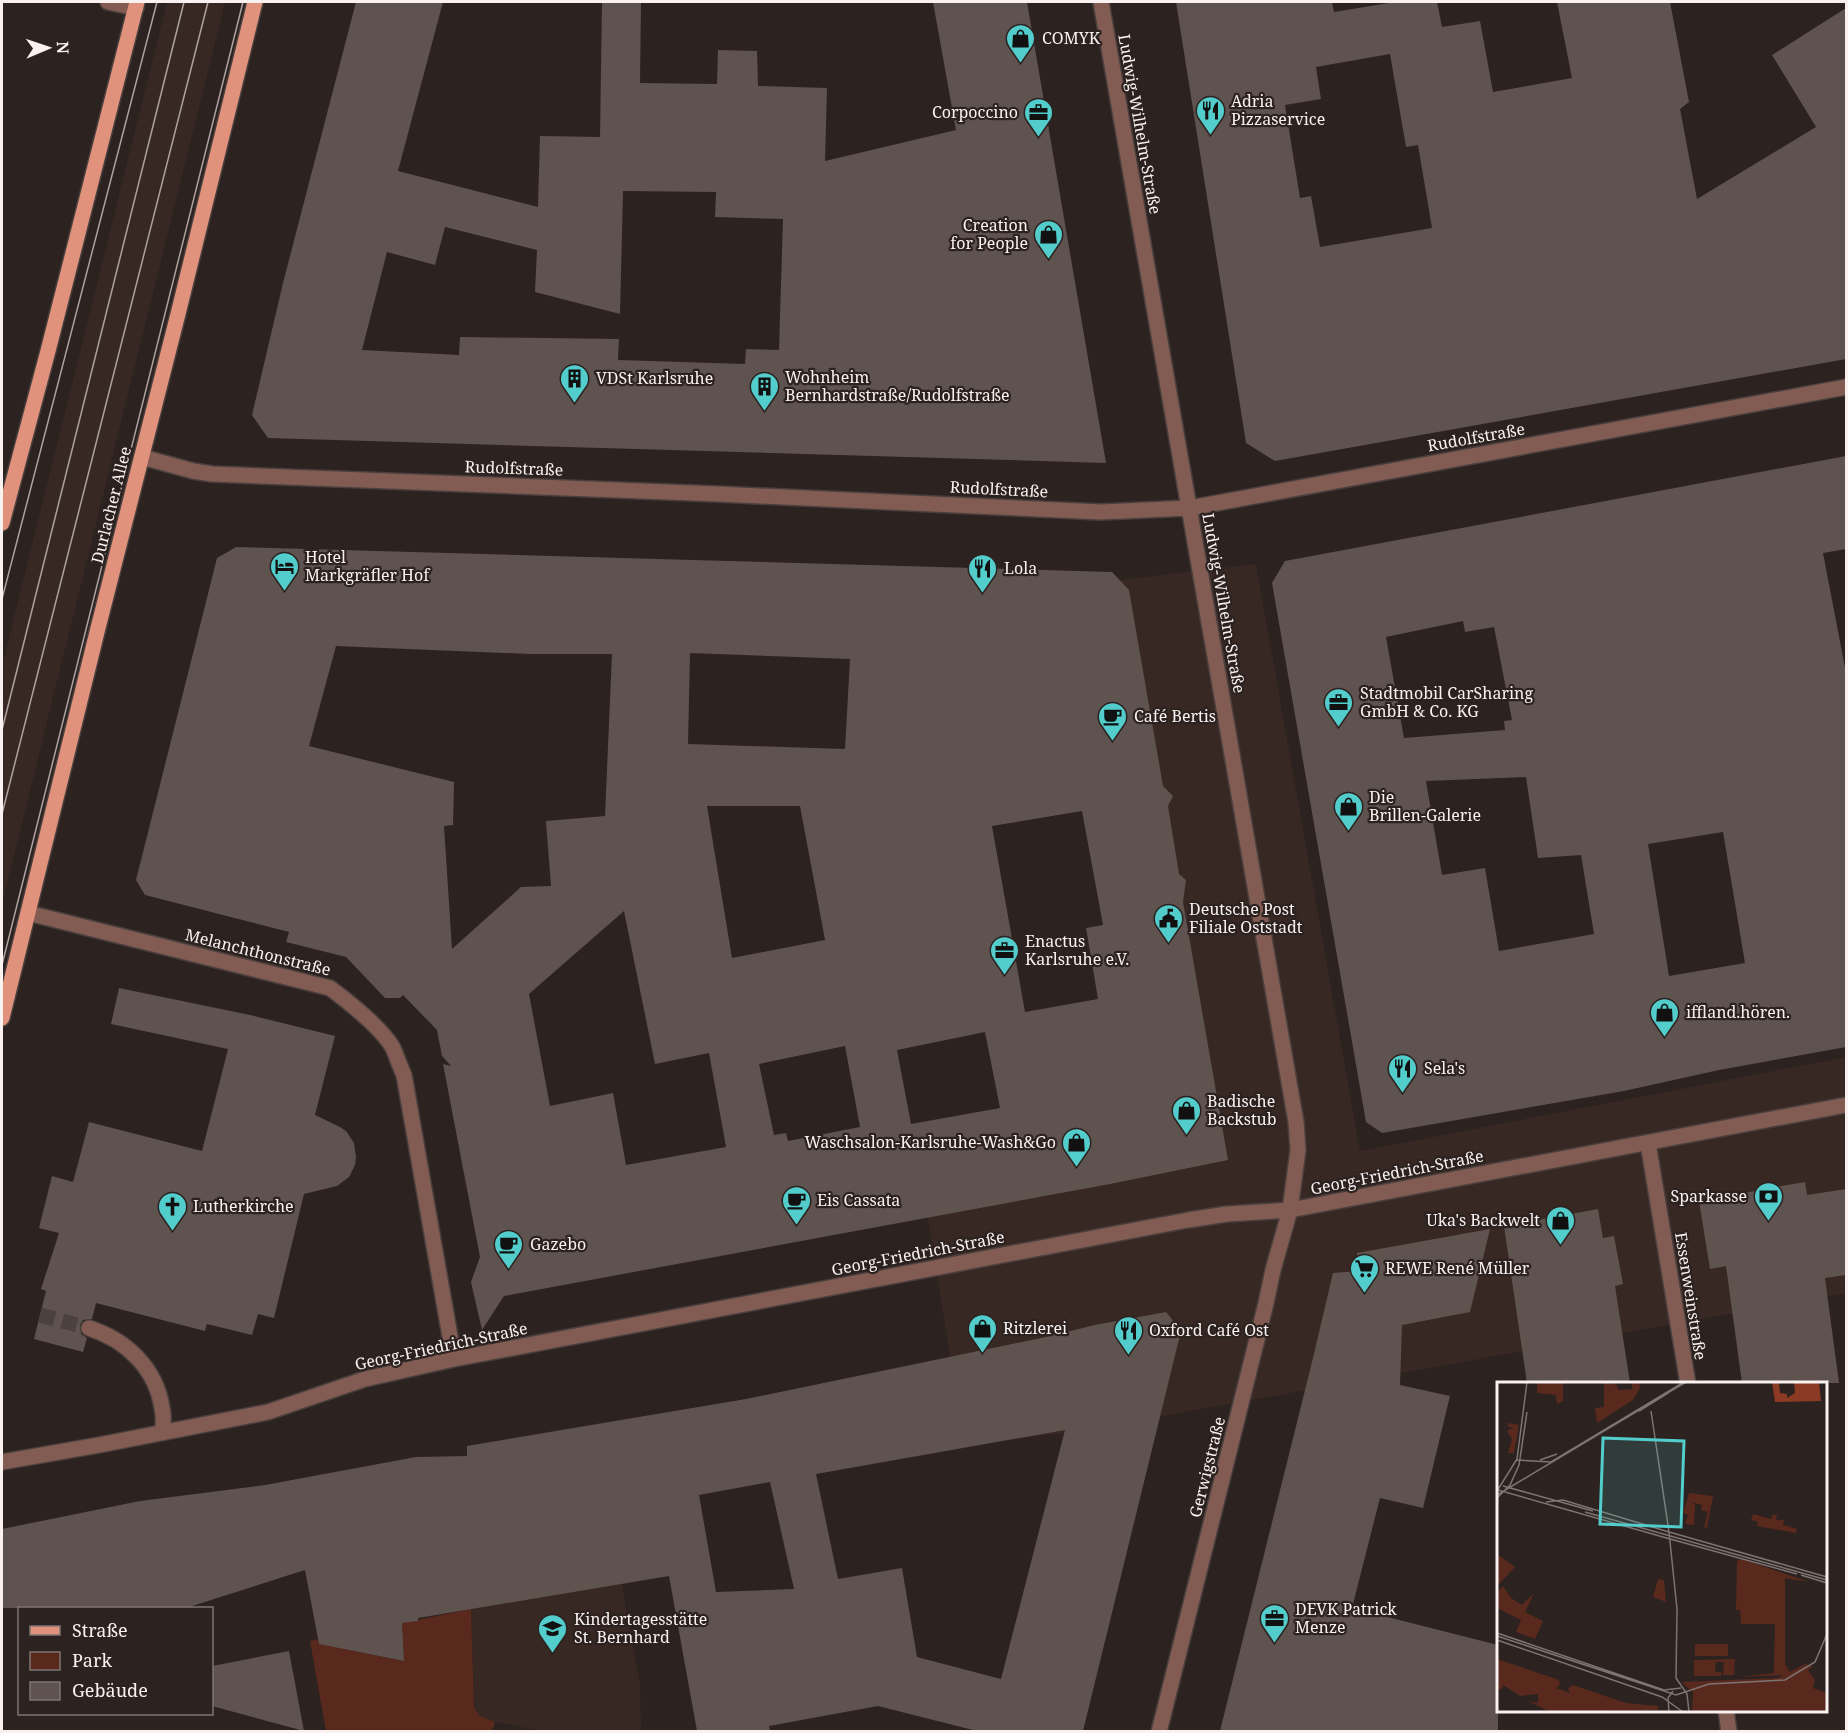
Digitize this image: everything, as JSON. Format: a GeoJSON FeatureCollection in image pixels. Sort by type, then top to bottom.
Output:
{"type":"FeatureCollection","features":[{"type":"Feature","properties":{"kind":"main road","name":"Durlacher Allee"},"geometry":{"type":"LineString","coordinates":[[2,1018],[255,2]]}},
{"type":"Feature","properties":{"kind":"main road"},"geometry":{"type":"LineString","coordinates":[[2,524],[136,5]]}},
{"type":"Feature","properties":{"kind":"street"},"geometry":{"type":"LineString","coordinates":[[108,2],[136,5]]}},
{"type":"Feature","properties":{"kind":"street","name":"Ludwig-Wilhelm-Straße"},"geometry":{"type":"LineString","coordinates":[[1101,2],[1296,1122],[1298,1150],[1290,1210]]}},
{"type":"Feature","properties":{"kind":"street","name":"Rudolfstraße"},"geometry":{"type":"LineString","coordinates":[[142,457],[212,474],[1101,512],[1190,508],[1846,387]]}},
{"type":"Feature","properties":{"kind":"street","name":"Melanchthonstraße"},"geometry":{"type":"LineString","coordinates":[[28,914],[330,988],[369,1021],[392,1047],[404,1075],[454,1359]]}},
{"type":"Feature","properties":{"kind":"street","name":"Georg-Friedrich-Straße"},"geometry":{"type":"LineString","coordinates":[[2,1462],[268,1412],[365,1379],[454,1359],[1188,1220],[1227,1214],[1290,1210],[1846,1105]]}},
{"type":"Feature","properties":{"kind":"street","name":"Essenweinstraße"},"geometry":{"type":"LineString","coordinates":[[1648,1143],[1688,1382]]}},
{"type":"Feature","properties":{"kind":"street","name":"Gerwigstraße"},"geometry":{"type":"LineString","coordinates":[[1159,1731],[1273,1270],[1290,1210]]}},
{"type":"Feature","properties":{"kind":"street"},"geometry":{"type":"LineString","coordinates":[[89,1328],[114,1338],[143,1364],[155,1385],[162,1408],[163,1432]]}},
{"type":"Feature","properties":{"kind":"street"},"geometry":{"type":"LineString","coordinates":[[1726,1712],[1729,1731]]}},
{"type":"Feature","properties":{"kind":"shaded area"},"geometry":{"type":"Polygon","coordinates":[[[167,2],[225,2],[2,904],[2,666],[167,2]]]}},
{"type":"Feature","properties":{"kind":"shaded area"},"geometry":{"type":"Polygon","coordinates":[[[1256,564],[1360,1151],[1846,1057],[1846,1293],[1068,1433],[964,1443],[920,1170],[1171,1111],[1076,585],[1256,564]]]}},
{"type":"Feature","properties":{"kind":"shaded area","name":"Kindertagesstätte St. Bernhard"},"geometry":{"type":"Polygon","coordinates":[[[612,1531],[640,1685],[641,1731],[541,1731],[495,1722],[480,1716],[474,1708],[471,1609],[612,1531]]]}},
{"type":"Feature","properties":{"kind":"green space"},"geometry":{"type":"Polygon","coordinates":[[[471,1609],[474,1708],[480,1716],[495,1722],[492,1731],[326,1731],[310,1641],[342,1638],[344,1649],[404,1661],[402,1623],[471,1609]]]}},
{"type":"Feature","properties":{"kind":"building"},"geometry":{"type":"Polygon","coordinates":[[[356,2],[443,2],[398,171],[538,207],[540,136],[600,137],[602,2],[641,2],[640,83],[717,84],[718,50],[757,51],[758,86],[827,88],[825,161],[956,130],[933,2],[1027,2],[1106,463],[268,438],[252,415],[283,283],[356,2]],[[623,191],[620,314],[535,292],[537,250],[445,227],[435,265],[387,252],[362,350],[459,355],[460,337],[619,339],[618,360],[745,364],[746,349],[779,350],[783,219],[715,217],[716,192],[623,191]]]}},
{"type":"Feature","properties":{"kind":"building"},"geometry":{"type":"Polygon","coordinates":[[[1176,2],[1332,2],[1334,12],[1395,2],[1437,2],[1442,27],[1480,21],[1493,92],[1572,78],[1557,2],[1670,2],[1689,102],[1680,109],[1697,199],[1816,127],[1772,55],[1846,8],[1846,359],[1275,461],[1246,443],[1176,2]],[[1390,54],[1316,67],[1321,99],[1285,105],[1300,198],[1311,196],[1320,247],[1432,228],[1418,145],[1406,147],[1390,54]]]}},
{"type":"Feature","properties":{"kind":"building"},"geometry":{"type":"Polygon","coordinates":[[[1846,456],[1846,549],[1823,553],[1846,673],[1846,1047],[1719,1070],[1624,1091],[1382,1133],[1366,1122],[1272,583],[1285,561],[1846,456]],[[1463,621],[1386,637],[1404,738],[1505,730],[1504,721],[1512,720],[1494,627],[1465,632],[1463,621]],[[1526,777],[1426,781],[1442,875],[1485,868],[1499,951],[1594,934],[1581,855],[1538,858],[1526,777]],[[1723,832],[1648,844],[1669,976],[1745,963],[1723,832]]]}},
{"type":"Feature","properties":{"kind":"building"},"geometry":{"type":"Polygon","coordinates":[[[236,547],[1112,572],[1129,590],[1163,786],[1173,796],[1168,806],[1179,874],[1186,880],[1183,902],[1228,1160],[1110,1184],[504,1296],[482,1330],[471,1282],[480,1257],[443,1064],[451,1066],[442,1056],[437,1030],[403,995],[400,998],[385,998],[346,957],[286,942],[289,932],[145,895],[136,880],[217,558],[236,547]],[[336,646],[309,746],[454,782],[453,825],[444,826],[452,949],[521,887],[551,886],[546,821],[605,816],[612,654],[531,654],[336,646]],[[690,653],[688,744],[845,749],[850,659],[690,653]],[[707,806],[732,958],[825,940],[800,806],[707,806]],[[1082,811],[992,826],[1025,1012],[1098,999],[1086,928],[1103,925],[1082,811]],[[624,911],[529,994],[550,1106],[613,1093],[626,1165],[726,1147],[709,1053],[655,1064],[624,911]],[[985,1032],[897,1050],[911,1124],[1000,1108],[985,1032]],[[845,1046],[759,1064],[774,1135],[786,1133],[788,1141],[860,1127],[845,1046]]]}},
{"type":"Feature","properties":{"kind":"building","name":"Lutherkirche"},"geometry":{"type":"Polygon","coordinates":[[[119,988],[250,1015],[335,1036],[315,1115],[346,1131],[354,1143],[355,1165],[349,1177],[337,1186],[304,1194],[274,1318],[258,1314],[252,1335],[207,1324],[205,1331],[96,1303],[92,1319],[83,1320],[80,1325],[81,1334],[87,1338],[83,1352],[34,1339],[46,1291],[41,1289],[59,1233],[39,1228],[52,1176],[73,1182],[89,1122],[202,1151],[228,1049],[111,1024],[119,988]]]}},
{"type":"Feature","properties":{"kind":"building"},"geometry":{"type":"Polygon","coordinates":[[[1805,1182],[1807,1195],[1846,1189],[1846,1275],[1825,1278],[1839,1383],[1742,1382],[1726,1266],[1710,1269],[1699,1201],[1805,1182]]]}},
{"type":"Feature","properties":{"kind":"building"},"geometry":{"type":"Polygon","coordinates":[[[1598,1209],[1603,1238],[1614,1236],[1623,1284],[1615,1286],[1630,1382],[1527,1382],[1504,1226],[1598,1209]]]}},
{"type":"Feature","properties":{"kind":"building"},"geometry":{"type":"Polygon","coordinates":[[[1490,1229],[1470,1312],[1402,1325],[1400,1385],[1450,1396],[1423,1508],[1380,1498],[1352,1608],[1497,1645],[1498,1731],[1220,1731],[1333,1273],[1359,1271],[1357,1253],[1490,1229]]]}},
{"type":"Feature","properties":{"kind":"building"},"geometry":{"type":"Polygon","coordinates":[[[1166,1312],[1181,1331],[1083,1731],[977,1731],[878,1706],[769,1726],[770,1731],[697,1731],[669,1576],[418,1618],[418,1621],[402,1623],[404,1661],[319,1644],[305,1570],[189,1607],[2,1608],[2,1529],[140,1501],[265,1485],[416,1457],[467,1456],[467,1446],[746,1399],[1166,1312]],[[1065,1430],[816,1474],[838,1579],[902,1568],[917,1657],[1001,1679],[1065,1430]],[[770,1482],[699,1495],[716,1592],[794,1589],[770,1482]]]}},
{"type":"Feature","properties":{"kind":"building"},"geometry":{"type":"Polygon","coordinates":[[[289,1651],[304,1731],[213,1706],[213,1666],[289,1651]]]}},
{"type":"Feature","properties":{"kind":"tunnel"},"geometry":{"type":"LineString","coordinates":[[40,1315],[89,1328]]}},
{"type":"Feature","properties":{"kind":"tram line"},"geometry":{"type":"LineString","coordinates":[[2,599],[157,2]]}},
{"type":"Feature","properties":{"kind":"tram line"},"geometry":{"type":"LineString","coordinates":[[2,730],[184,2]]}},
{"type":"Feature","properties":{"kind":"tram line"},"geometry":{"type":"LineString","coordinates":[[2,814],[208,2]]}},
{"type":"Feature","properties":{"kind":"tram line"},"geometry":{"type":"LineString","coordinates":[[2,965],[243,2]]}},
{"type":"Feature","properties":{"kind":"place","name":"COMYK"},"geometry":{"type":"Point","coordinates":[1021,64]}},
{"type":"Feature","properties":{"kind":"place","name":"Adria Pizzaservice"},"geometry":{"type":"Point","coordinates":[1210,136]}},
{"type":"Feature","properties":{"kind":"place","name":"Corpoccino"},"geometry":{"type":"Point","coordinates":[1039,138]}},
{"type":"Feature","properties":{"kind":"place","name":"Creation for People"},"geometry":{"type":"Point","coordinates":[1049,260]}},
{"type":"Feature","properties":{"kind":"place","name":"VDSt Karlsruhe"},"geometry":{"type":"Point","coordinates":[575,404]}},
{"type":"Feature","properties":{"kind":"place","name":"Wohnheim Bernhardstraße/Rudolfstraße"},"geometry":{"type":"Point","coordinates":[764,412]}},
{"type":"Feature","properties":{"kind":"place","name":"Hotel Markgräfler Hof"},"geometry":{"type":"Point","coordinates":[284,592]}},
{"type":"Feature","properties":{"kind":"place","name":"Lola"},"geometry":{"type":"Point","coordinates":[983,594]}},
{"type":"Feature","properties":{"kind":"place","name":"Stadtmobil CarSharing GmbH & Co. KG"},"geometry":{"type":"Point","coordinates":[1339,728]}},
{"type":"Feature","properties":{"kind":"place","name":"Café Bertis"},"geometry":{"type":"Point","coordinates":[1113,742]}},
{"type":"Feature","properties":{"kind":"place","name":"Die Brillen-Galerie"},"geometry":{"type":"Point","coordinates":[1348,832]}},
{"type":"Feature","properties":{"kind":"place","name":"Deutsche Post Filiale Oststadt"},"geometry":{"type":"Point","coordinates":[1168,944]}},
{"type":"Feature","properties":{"kind":"place","name":"Enactus Karlsruhe e.V."},"geometry":{"type":"Point","coordinates":[1004,976]}},
{"type":"Feature","properties":{"kind":"place","name":"iffland.hören."},"geometry":{"type":"Point","coordinates":[1665,1038]}},
{"type":"Feature","properties":{"kind":"place","name":"Sela's"},"geometry":{"type":"Point","coordinates":[1403,1094]}},
{"type":"Feature","properties":{"kind":"place","name":"Badische Backstub"},"geometry":{"type":"Point","coordinates":[1186,1136]}},
{"type":"Feature","properties":{"kind":"place","name":"Waschsalon-Karlsruhe-Wash&Go"},"geometry":{"type":"Point","coordinates":[1077,1168]}},
{"type":"Feature","properties":{"kind":"place","name":"Sparkasse"},"geometry":{"type":"Point","coordinates":[1768,1222]}},
{"type":"Feature","properties":{"kind":"place","name":"Eis Cassata"},"geometry":{"type":"Point","coordinates":[796,1226]}},
{"type":"Feature","properties":{"kind":"place","name":"Lutherkirche"},"geometry":{"type":"Point","coordinates":[172,1232]}},
{"type":"Feature","properties":{"kind":"place","name":"Uka's Backwelt"},"geometry":{"type":"Point","coordinates":[1561,1246]}},
{"type":"Feature","properties":{"kind":"place","name":"Gazebo"},"geometry":{"type":"Point","coordinates":[509,1270]}},
{"type":"Feature","properties":{"kind":"place","name":"REWE René Müller"},"geometry":{"type":"Point","coordinates":[1364,1294]}},
{"type":"Feature","properties":{"kind":"place","name":"Ritzlerei"},"geometry":{"type":"Point","coordinates":[982,1354]}},
{"type":"Feature","properties":{"kind":"place","name":"Oxford Café Ost"},"geometry":{"type":"Point","coordinates":[1128,1356]}},
{"type":"Feature","properties":{"kind":"place","name":"DEVK Patrick Menze"},"geometry":{"type":"Point","coordinates":[1274,1644]}},
{"type":"Feature","properties":{"kind":"place","name":"Kindertagesstätte St. Bernhard"},"geometry":{"type":"Point","coordinates":[553,1654]}}]}
